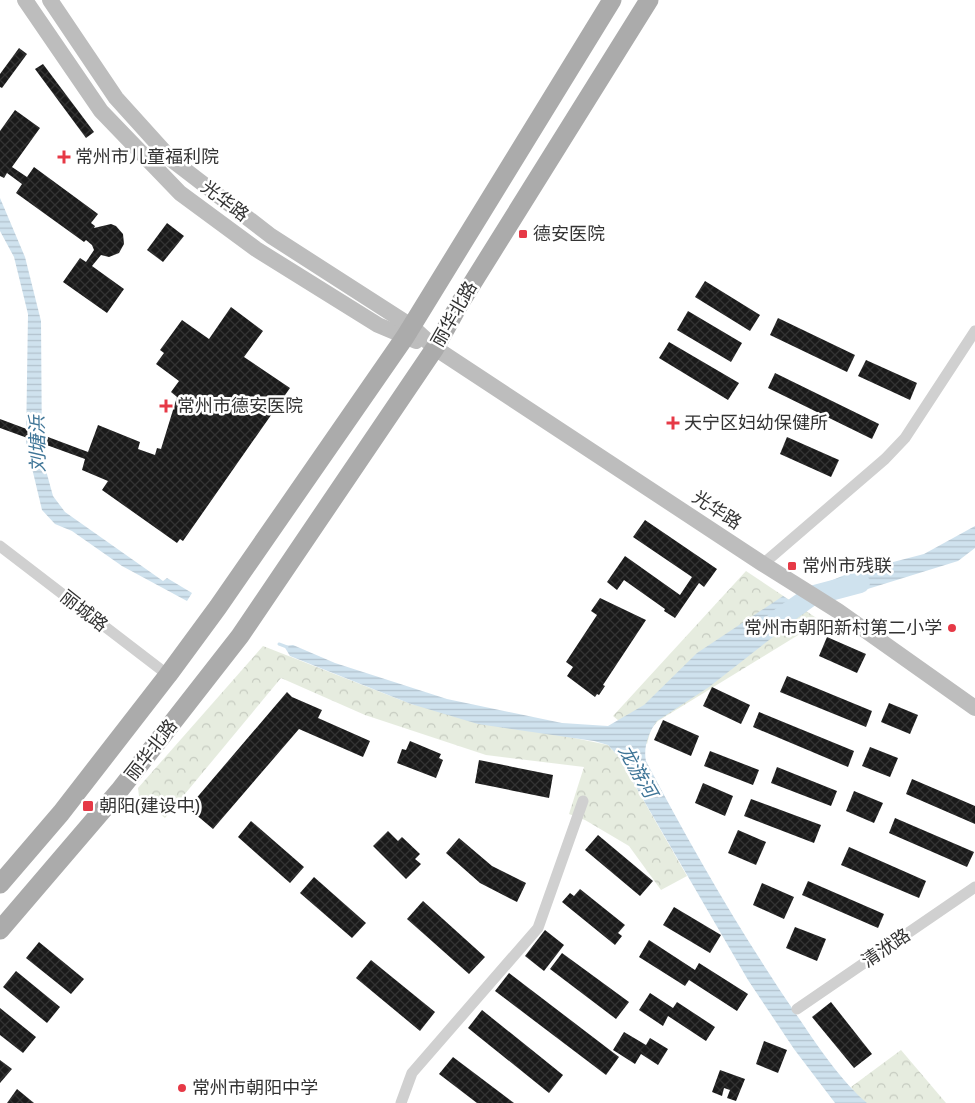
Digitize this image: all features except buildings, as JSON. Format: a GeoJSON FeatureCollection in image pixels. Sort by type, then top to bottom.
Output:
{"type":"FeatureCollection","features":[{"type":"Feature","properties":{"kind":"main road","name":"光华路"},"geometry":{"type":"LineString","coordinates":[[25,0],[101,110],[180,192],[256,249],[378,325],[408,331]]}},
{"type":"Feature","properties":{"kind":"main road","name":"光华路"},"geometry":{"type":"LineString","coordinates":[[50,0],[116,98],[172,160],[270,236],[408,331],[763,564],[838,611],[975,708]]}},
{"type":"Feature","properties":{"kind":"main road","name":"丽华北路"},"geometry":{"type":"LineString","coordinates":[[0,884],[61,812],[168,675],[361,400],[408,331],[612,0]]}},
{"type":"Feature","properties":{"kind":"main road","name":"丽华北路"},"geometry":{"type":"LineString","coordinates":[[0,930],[119,791],[245,629],[435,348],[460,303],[649,0]]}},
{"type":"Feature","properties":{"kind":"main road"},"geometry":{"type":"LineString","coordinates":[[361,400],[387,420]]}},
{"type":"Feature","properties":{"kind":"street"},"geometry":{"type":"LineString","coordinates":[[763,564],[885,459],[905,438],[975,331]]}},
{"type":"Feature","properties":{"kind":"street","name":"丽城路"},"geometry":{"type":"LineString","coordinates":[[0,546],[168,675]]}},
{"type":"Feature","properties":{"kind":"street"},"geometry":{"type":"LineString","coordinates":[[400,1103],[412,1072],[538,928],[583,801]]}},
{"type":"Feature","properties":{"kind":"street","name":"清洑路"},"geometry":{"type":"LineString","coordinates":[[797,1009],[975,887]]}},
{"type":"Feature","properties":{"kind":"green space"},"geometry":{"type":"Polygon","coordinates":[[[746,571],[821,621],[658,721],[651,729],[647,744],[613,716],[746,571]]]}},
{"type":"Feature","properties":{"kind":"green space"},"geometry":{"type":"Polygon","coordinates":[[[263,646],[411,704],[608,745],[618,756],[687,876],[661,890],[629,846],[585,820],[569,814],[584,767],[486,755],[365,715],[281,678],[165,818],[139,796],[138,788],[263,646]]]}},
{"type":"Feature","properties":{"kind":"green space"},"geometry":{"type":"Polygon","coordinates":[[[901,1050],[946,1103],[862,1103],[851,1087],[901,1050]]]}},
{"type":"Feature","properties":{"kind":"water","name":"刘塘浜"},"geometry":{"type":"Polygon","coordinates":[[[0,198],[25,257],[41,321],[42,456],[53,496],[65,512],[163,581],[167,578],[192,593],[187,601],[122,566],[72,531],[55,524],[42,510],[26,443],[28,314],[14,257],[0,231],[0,198]]]}},
{"type":"Feature","properties":{"kind":"water"},"geometry":{"type":"Polygon","coordinates":[[[975,526],[975,548],[958,561],[845,596],[823,584],[847,574],[924,554],[975,526]]]}},
{"type":"Feature","properties":{"kind":"water"},"geometry":{"type":"Polygon","coordinates":[[[783,596],[806,611],[709,687],[657,721],[647,740],[645,756],[681,827],[757,955],[830,1062],[867,1103],[835,1103],[794,1049],[748,980],[618,756],[608,745],[594,741],[478,724],[411,704],[290,656],[284,646],[293,645],[335,663],[447,699],[562,723],[608,726],[644,705],[697,653],[783,596]]]}},
{"type":"Feature","properties":{"kind":"waterway","name":"龙游河"},"geometry":{"type":"LineString","coordinates":[[776,621],[811,596],[860,583]]}},
{"type":"Feature","properties":{"kind":"waterway"},"geometry":{"type":"LineString","coordinates":[[279,644],[287,647]]}},
{"type":"Feature","properties":{"kind":"place","name":"常州市儿童福利院"},"geometry":{"type":"Point","coordinates":[64,157]}},
{"type":"Feature","properties":{"kind":"place","name":"德安医院"},"geometry":{"type":"Point","coordinates":[523,234]}},
{"type":"Feature","properties":{"kind":"place","name":"常州市德安医院"},"geometry":{"type":"Point","coordinates":[166,406]}},
{"type":"Feature","properties":{"kind":"place","name":"天宁区妇幼保健所"},"geometry":{"type":"Point","coordinates":[673,423]}},
{"type":"Feature","properties":{"kind":"place","name":"常州市残联"},"geometry":{"type":"Point","coordinates":[792,566]}},
{"type":"Feature","properties":{"kind":"place","name":"常州市朝阳新村第二小学"},"geometry":{"type":"Point","coordinates":[952,628]}},
{"type":"Feature","properties":{"kind":"place","name":"朝阳(建设中)"},"geometry":{"type":"Point","coordinates":[88,806]}},
{"type":"Feature","properties":{"kind":"place","name":"常州市朝阳中学"},"geometry":{"type":"Point","coordinates":[182,1088]}}]}
